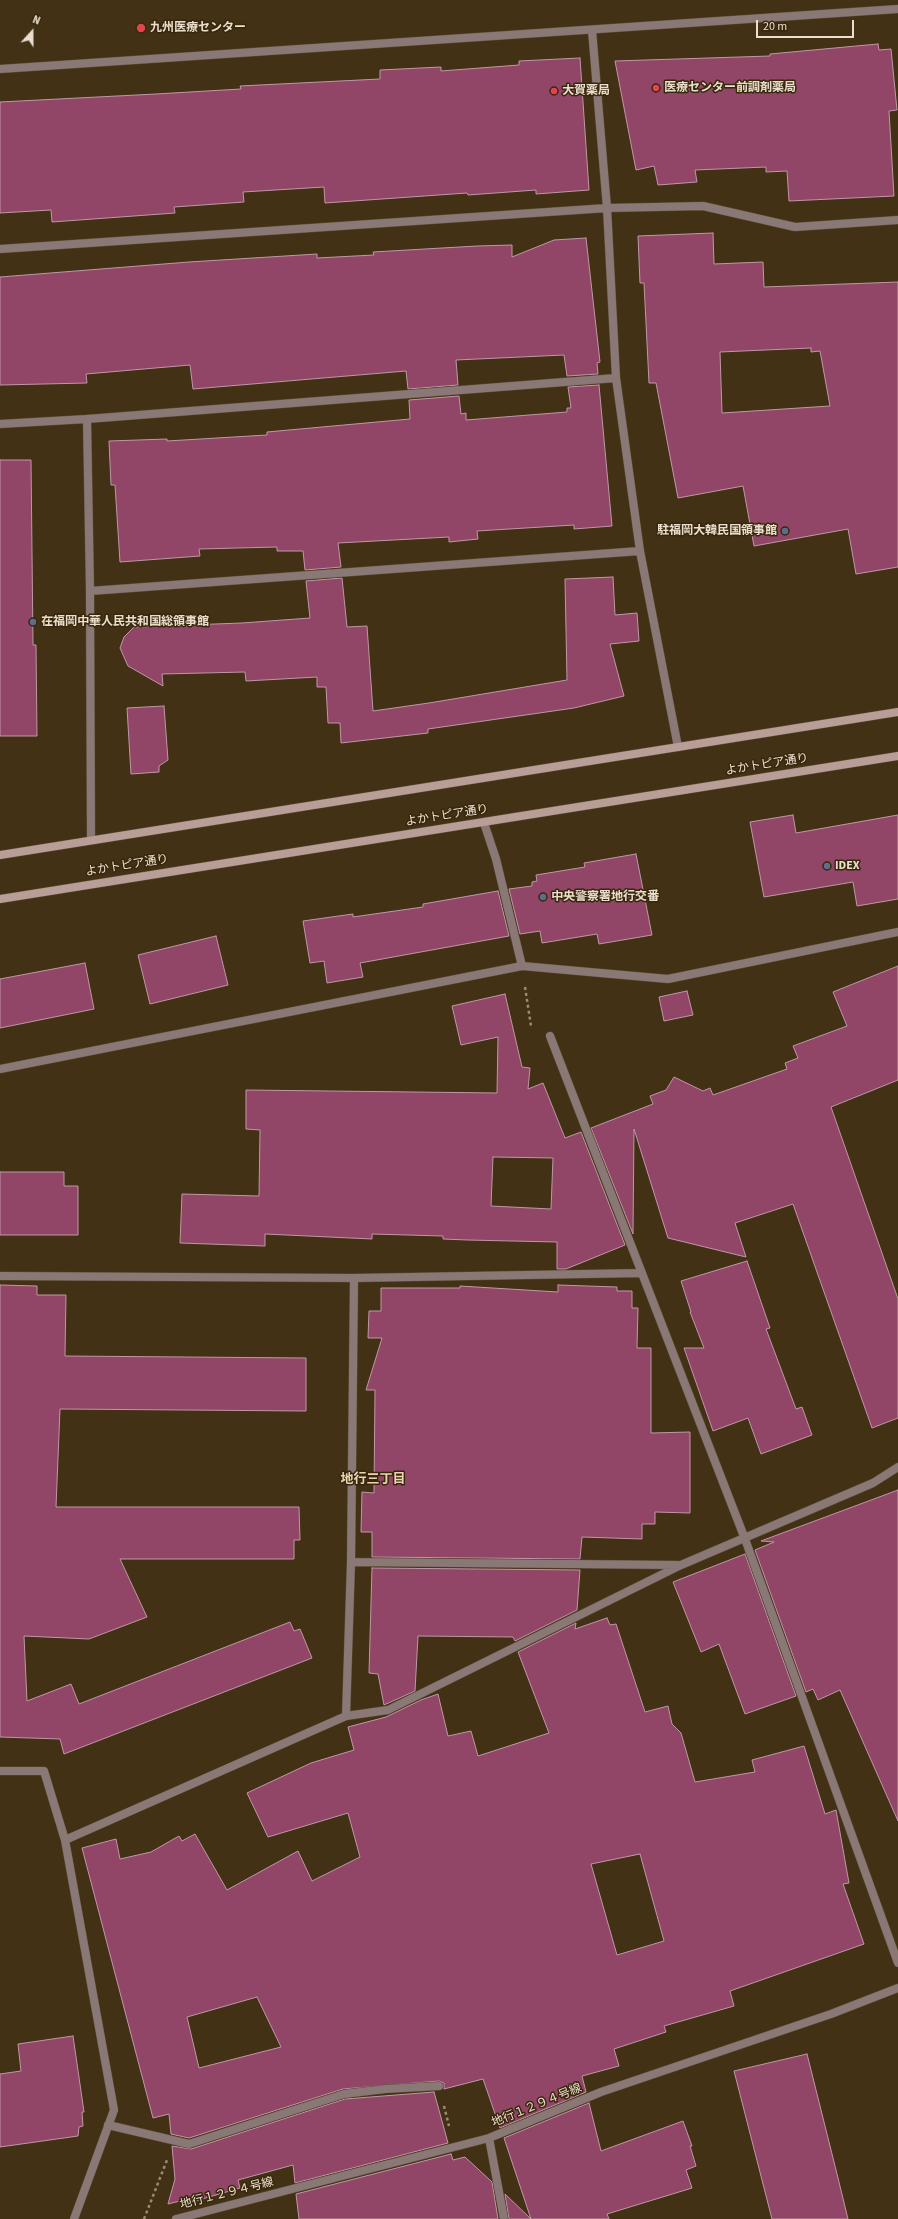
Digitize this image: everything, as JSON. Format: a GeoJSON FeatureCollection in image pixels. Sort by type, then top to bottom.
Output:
{"type":"FeatureCollection","features":[{"type":"Feature","properties":{"kind":"street"},"geometry":{"type":"LineString","coordinates":[[0,69],[898,9]]}},
{"type":"Feature","properties":{"kind":"street"},"geometry":{"type":"LineString","coordinates":[[592,30],[607,208],[616,378],[640,551],[678,747]]}},
{"type":"Feature","properties":{"kind":"street"},"geometry":{"type":"LineString","coordinates":[[0,249],[607,208],[703,206],[795,227],[898,220]]}},
{"type":"Feature","properties":{"kind":"street"},"geometry":{"type":"LineString","coordinates":[[0,424],[87,419],[616,378]]}},
{"type":"Feature","properties":{"kind":"street"},"geometry":{"type":"LineString","coordinates":[[87,419],[90,591],[91,840]]}},
{"type":"Feature","properties":{"kind":"street"},"geometry":{"type":"LineString","coordinates":[[90,591],[640,551]]}},
{"type":"Feature","properties":{"kind":"street"},"geometry":{"type":"LineString","coordinates":[[0,855],[898,712]]}},
{"type":"Feature","properties":{"kind":"street","name":"よかトピア通り"},"geometry":{"type":"LineString","coordinates":[[0,899],[898,756]]}},
{"type":"Feature","properties":{"kind":"street"},"geometry":{"type":"LineString","coordinates":[[484,823],[496,859],[522,966]]}},
{"type":"Feature","properties":{"kind":"street"},"geometry":{"type":"LineString","coordinates":[[0,1069],[522,966],[668,979],[898,932]]}},
{"type":"Feature","properties":{"kind":"street"},"geometry":{"type":"LineString","coordinates":[[550,1036],[745,1539],[898,1963]]}},
{"type":"Feature","properties":{"kind":"street"},"geometry":{"type":"LineString","coordinates":[[0,1276],[354,1278],[642,1273]]}},
{"type":"Feature","properties":{"kind":"street"},"geometry":{"type":"LineString","coordinates":[[346,1716],[351,1562],[354,1278]]}},
{"type":"Feature","properties":{"kind":"street"},"geometry":{"type":"LineString","coordinates":[[65,1840],[346,1716],[388,1710],[681,1564],[745,1539],[873,1483],[898,1467]]}},
{"type":"Feature","properties":{"kind":"street"},"geometry":{"type":"LineString","coordinates":[[351,1562],[681,1564]]}},
{"type":"Feature","properties":{"kind":"street"},"geometry":{"type":"LineString","coordinates":[[0,1771],[44,1771],[65,1840],[114,2110],[74,2219]]}},
{"type":"Feature","properties":{"kind":"street","name":"地行１２９４号線"},"geometry":{"type":"LineString","coordinates":[[176,2219],[489,2138],[601,2092],[831,2014],[898,1988]]}},
{"type":"Feature","properties":{"kind":"street"},"geometry":{"type":"LineString","coordinates":[[108,2125],[189,2144],[344,2094],[385,2089],[439,2086]]}},
{"type":"Feature","properties":{"kind":"street"},"geometry":{"type":"LineString","coordinates":[[489,2138],[504,2219]]}},
{"type":"Feature","properties":{"kind":"path"},"geometry":{"type":"LineString","coordinates":[[522,966],[531,1030],[550,1036]]}},
{"type":"Feature","properties":{"kind":"path"},"geometry":{"type":"LineString","coordinates":[[439,2086],[455,2147]]}},
{"type":"Feature","properties":{"kind":"path"},"geometry":{"type":"LineString","coordinates":[[144,2219],[175,2141]]}},
{"type":"Feature","properties":{"kind":"building"},"geometry":{"type":"Polygon","coordinates":[[[878,44],[879,50],[891,49],[897,110],[889,111],[894,196],[789,201],[787,171],[766,172],[766,167],[695,170],[697,182],[658,185],[654,166],[636,170],[615,61],[770,56],[770,54],[878,44]]]}},
{"type":"Feature","properties":{"kind":"building"},"geometry":{"type":"Polygon","coordinates":[[[580,58],[589,190],[536,194],[536,190],[468,195],[467,193],[325,203],[324,187],[243,192],[244,202],[174,207],[175,213],[52,222],[51,210],[0,213],[0,102],[241,89],[240,86],[380,79],[380,70],[441,67],[441,71],[519,65],[519,61],[580,58]]]}},
{"type":"Feature","properties":{"kind":"building"},"geometry":{"type":"Polygon","coordinates":[[[713,233],[714,264],[763,262],[764,287],[898,282],[898,567],[856,574],[848,529],[754,546],[743,486],[678,498],[656,383],[649,383],[644,283],[640,283],[638,236],[713,233]],[[811,348],[720,352],[722,413],[830,406],[820,351],[811,352],[811,348]]]}},
{"type":"Feature","properties":{"kind":"building"},"geometry":{"type":"Polygon","coordinates":[[[586,238],[600,362],[597,363],[598,374],[567,376],[564,355],[456,360],[458,385],[408,389],[406,371],[193,389],[190,365],[86,374],[87,383],[0,385],[0,277],[189,262],[317,254],[317,258],[374,255],[373,252],[477,246],[512,245],[512,257],[554,240],[586,238]]]}},
{"type":"Feature","properties":{"kind":"building"},"geometry":{"type":"Polygon","coordinates":[[[599,385],[612,526],[574,529],[574,525],[477,531],[478,539],[449,542],[449,537],[338,543],[341,567],[305,570],[303,551],[277,551],[277,547],[199,549],[200,556],[120,562],[115,485],[111,485],[109,441],[167,439],[167,441],[267,435],[267,432],[410,419],[409,400],[459,396],[461,414],[466,413],[466,420],[567,412],[567,408],[571,408],[568,387],[599,385]]]}},
{"type":"Feature","properties":{"kind":"building"},"geometry":{"type":"Polygon","coordinates":[[[0,460],[31,460],[33,645],[36,645],[37,736],[0,736],[0,460]]]}},
{"type":"Feature","properties":{"kind":"building"},"geometry":{"type":"Polygon","coordinates":[[[613,577],[615,615],[637,613],[639,641],[610,644],[624,696],[574,708],[428,729],[428,733],[341,743],[340,723],[328,723],[326,687],[317,687],[317,677],[246,681],[245,672],[162,674],[163,686],[128,666],[120,648],[124,637],[134,627],[242,623],[310,618],[306,581],[342,578],[347,627],[367,626],[373,711],[429,703],[567,680],[565,579],[613,577]]]}},
{"type":"Feature","properties":{"kind":"building"},"geometry":{"type":"Polygon","coordinates":[[[164,706],[168,760],[159,766],[159,772],[131,774],[127,708],[164,706]]]}},
{"type":"Feature","properties":{"kind":"building"},"geometry":{"type":"Polygon","coordinates":[[[793,815],[796,833],[898,815],[898,899],[857,906],[853,882],[764,897],[750,822],[793,815]]]}},
{"type":"Feature","properties":{"kind":"building"},"geometry":{"type":"Polygon","coordinates":[[[636,854],[652,935],[599,944],[597,934],[542,943],[540,931],[520,934],[509,889],[532,886],[532,882],[537,881],[536,875],[585,867],[584,863],[636,854]]]}},
{"type":"Feature","properties":{"kind":"building"},"geometry":{"type":"Polygon","coordinates":[[[498,891],[509,936],[360,963],[363,977],[327,983],[324,961],[310,963],[303,921],[353,914],[353,917],[423,907],[423,904],[498,891]]]}},
{"type":"Feature","properties":{"kind":"building"},"geometry":{"type":"Polygon","coordinates":[[[216,936],[228,985],[150,1004],[138,955],[216,936]]]}},
{"type":"Feature","properties":{"kind":"building"},"geometry":{"type":"Polygon","coordinates":[[[85,963],[94,1009],[0,1028],[0,979],[85,963]]]}},
{"type":"Feature","properties":{"kind":"building"},"geometry":{"type":"Polygon","coordinates":[[[898,966],[898,1080],[831,1107],[898,1299],[898,1418],[872,1428],[793,1204],[735,1223],[746,1257],[668,1238],[634,1129],[633,1234],[591,1128],[653,1104],[650,1096],[666,1090],[674,1077],[703,1091],[710,1088],[713,1095],[787,1069],[785,1063],[798,1058],[793,1046],[847,1026],[833,992],[898,966]]]}},
{"type":"Feature","properties":{"kind":"building"},"geometry":{"type":"Polygon","coordinates":[[[687,991],[693,1015],[664,1021],[659,997],[687,991]]]}},
{"type":"Feature","properties":{"kind":"building"},"geometry":{"type":"Polygon","coordinates":[[[505,994],[522,1067],[530,1068],[528,1089],[543,1083],[565,1138],[581,1132],[625,1245],[566,1269],[557,1269],[557,1242],[443,1239],[443,1236],[372,1234],[372,1239],[265,1234],[265,1246],[180,1243],[182,1194],[259,1196],[260,1130],[246,1129],[246,1090],[497,1093],[498,1037],[461,1045],[452,1006],[505,994]],[[493,1157],[491,1206],[551,1209],[553,1158],[493,1157]]]}},
{"type":"Feature","properties":{"kind":"building"},"geometry":{"type":"Polygon","coordinates":[[[0,1172],[64,1172],[64,1186],[78,1186],[78,1235],[0,1235],[0,1172]]]}},
{"type":"Feature","properties":{"kind":"building"},"geometry":{"type":"Polygon","coordinates":[[[747,1261],[770,1328],[766,1329],[796,1409],[802,1407],[812,1435],[761,1454],[748,1418],[713,1431],[684,1348],[704,1348],[690,1312],[681,1281],[747,1261]]]}},
{"type":"Feature","properties":{"kind":"building"},"geometry":{"type":"Polygon","coordinates":[[[0,1285],[37,1286],[37,1295],[66,1295],[65,1356],[306,1358],[306,1411],[60,1409],[56,1507],[299,1507],[300,1540],[294,1540],[294,1559],[120,1559],[147,1617],[89,1639],[24,1636],[27,1701],[71,1684],[79,1704],[290,1622],[294,1631],[300,1629],[312,1658],[64,1754],[60,1739],[0,1737],[0,1285]]]}},
{"type":"Feature","properties":{"kind":"building"},"geometry":{"type":"Polygon","coordinates":[[[558,1285],[617,1287],[617,1291],[632,1291],[632,1308],[638,1308],[637,1348],[651,1348],[651,1433],[690,1432],[690,1513],[655,1512],[655,1524],[642,1524],[642,1539],[582,1537],[580,1559],[372,1557],[372,1532],[361,1532],[362,1492],[374,1493],[375,1390],[366,1390],[382,1338],[368,1338],[369,1311],[381,1311],[381,1288],[460,1288],[460,1286],[558,1292],[558,1285]]]}},
{"type":"Feature","properties":{"kind":"building"},"geometry":{"type":"Polygon","coordinates":[[[898,1490],[898,1821],[840,1690],[818,1700],[813,1689],[806,1692],[755,1550],[774,1542],[761,1541],[898,1490]]]}},
{"type":"Feature","properties":{"kind":"building"},"geometry":{"type":"Polygon","coordinates":[[[745,1554],[796,1696],[745,1714],[719,1644],[701,1652],[673,1582],[745,1554]]]}},
{"type":"Feature","properties":{"kind":"building"},"geometry":{"type":"Polygon","coordinates":[[[372,1568],[580,1570],[577,1610],[515,1641],[513,1637],[418,1636],[415,1691],[384,1705],[378,1674],[369,1673],[372,1568]]]}},
{"type":"Feature","properties":{"kind":"building"},"geometry":{"type":"Polygon","coordinates":[[[607,1618],[610,1625],[616,1624],[645,1712],[668,1706],[672,1724],[681,1733],[695,1782],[755,1772],[752,1760],[804,1746],[825,1814],[836,1810],[849,1883],[843,1884],[864,1944],[730,1991],[734,2006],[664,2026],[666,2032],[614,2049],[619,2066],[582,2076],[586,2092],[500,2128],[483,2079],[444,2089],[444,2083],[439,2081],[343,2089],[189,2138],[171,2134],[169,2114],[153,2118],[82,1848],[116,1839],[120,1859],[151,1852],[179,1836],[182,1841],[195,1834],[227,1890],[298,1851],[312,1881],[360,1857],[348,1813],[268,1837],[247,1793],[311,1763],[354,1750],[348,1727],[386,1717],[421,1700],[438,1694],[448,1736],[471,1731],[478,1756],[549,1733],[518,1652],[576,1623],[575,1629],[607,1618]],[[640,1854],[591,1864],[617,1955],[664,1941],[640,1854]],[[257,1997],[187,2017],[199,2068],[281,2047],[257,1997]]]}},
{"type":"Feature","properties":{"kind":"building"},"geometry":{"type":"Polygon","coordinates":[[[73,2036],[84,2112],[82,2112],[83,2126],[79,2127],[78,2136],[0,2147],[0,2074],[21,2071],[18,2044],[73,2036]]]}},
{"type":"Feature","properties":{"kind":"building"},"geometry":{"type":"Polygon","coordinates":[[[807,2054],[848,2219],[772,2219],[734,2071],[807,2054]]]}},
{"type":"Feature","properties":{"kind":"building"},"geometry":{"type":"Polygon","coordinates":[[[434,2092],[448,2143],[295,2183],[293,2165],[238,2180],[240,2188],[185,2204],[184,2200],[168,2204],[175,2179],[172,2146],[191,2149],[345,2099],[434,2092]]]}},
{"type":"Feature","properties":{"kind":"building"},"geometry":{"type":"Polygon","coordinates":[[[589,2103],[601,2151],[683,2121],[692,2146],[690,2146],[696,2166],[686,2170],[692,2188],[607,2214],[609,2219],[531,2219],[504,2138],[589,2103]]]}},
{"type":"Feature","properties":{"kind":"building"},"geometry":{"type":"Polygon","coordinates":[[[451,2154],[453,2160],[465,2157],[492,2182],[498,2219],[299,2219],[296,2194],[451,2154]]]}},
{"type":"Feature","properties":{"kind":"building"},"geometry":{"type":"Polygon","coordinates":[[[505,2194],[531,2219],[509,2219],[505,2194]]]}},
{"type":"Feature","properties":{"kind":"place","name":"九州医療センター"},"geometry":{"type":"Point","coordinates":[141,28]}},
{"type":"Feature","properties":{"kind":"place","name":"医療センター前調剤薬局"},"geometry":{"type":"Point","coordinates":[656,88]}},
{"type":"Feature","properties":{"kind":"place","name":"大賀薬局"},"geometry":{"type":"Point","coordinates":[554,91]}},
{"type":"Feature","properties":{"kind":"place","name":"駐福岡大韓民国領事館"},"geometry":{"type":"Point","coordinates":[785,531]}},
{"type":"Feature","properties":{"kind":"place","name":"在福岡中華人民共和国総領事館"},"geometry":{"type":"Point","coordinates":[33,622]}},
{"type":"Feature","properties":{"kind":"place","name":"IDEX"},"geometry":{"type":"Point","coordinates":[827,866]}},
{"type":"Feature","properties":{"kind":"place","name":"中央警察署地行交番"},"geometry":{"type":"Point","coordinates":[543,897]}},
{"type":"Feature","properties":{"kind":"district","name":"地行三丁目"},"geometry":{"type":"Point","coordinates":[373,1480]}}]}
